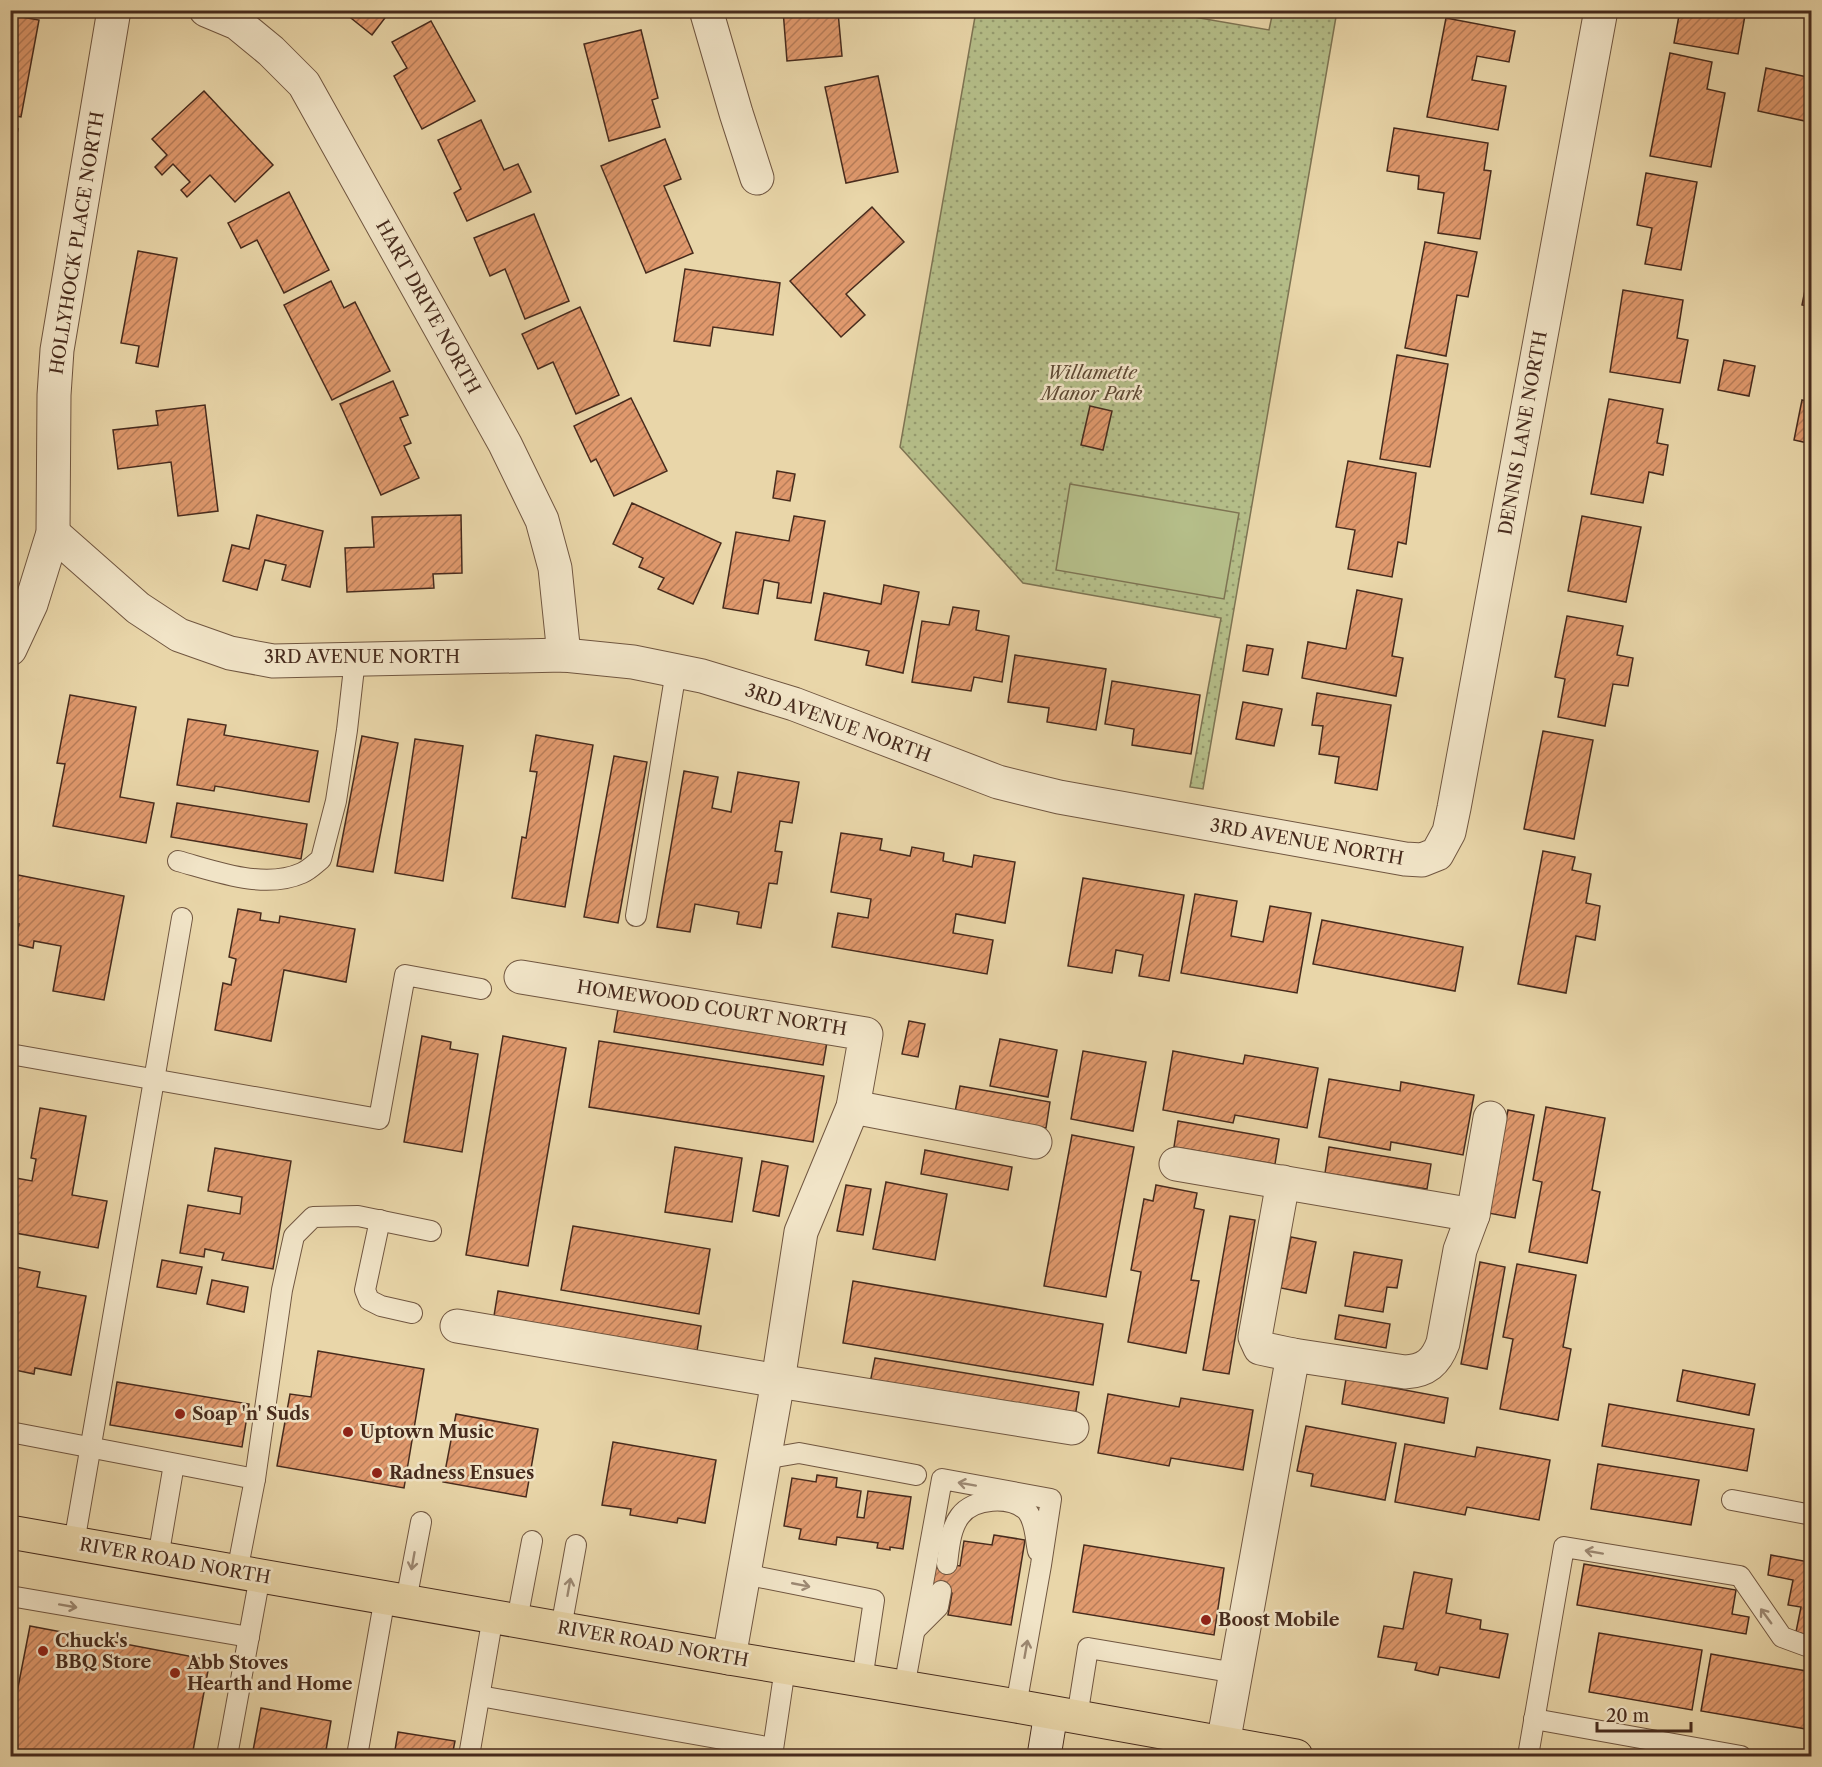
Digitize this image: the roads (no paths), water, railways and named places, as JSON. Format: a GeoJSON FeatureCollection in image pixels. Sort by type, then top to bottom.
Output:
{"type":"FeatureCollection","features":[{"type":"Feature","properties":{"kind":"main road","name":"RIVER ROAD NORTH"},"geometry":{"type":"LineString","coordinates":[[10,1532],[785,1668],[1016,1706],[1223,1744],[1259,1753],[1296,1756]]}},
{"type":"Feature","properties":{"kind":"street","name":"HOLLYHOCK PLACE NORTH"},"geometry":{"type":"LineString","coordinates":[[10,649],[31,604],[53,533],[54,395],[57,350],[114,10]]}},
{"type":"Feature","properties":{"kind":"street","name":"HART DRIVE NORTH"},"geometry":{"type":"LineString","coordinates":[[206,10],[237,23],[271,51],[304,84],[493,424],[542,519],[555,568],[564,655]]}},
{"type":"Feature","properties":{"kind":"street"},"geometry":{"type":"LineString","coordinates":[[706,10],[735,112],[757,178]]}},
{"type":"Feature","properties":{"kind":"street","name":"DENNIS LANE NORTH"},"geometry":{"type":"LineString","coordinates":[[1437,854],[1449,832],[1454,808],[1601,10]]}},
{"type":"Feature","properties":{"kind":"street","name":"3RD AVENUE NORTH"},"geometry":{"type":"LineString","coordinates":[[53,533],[138,608],[179,635],[230,653],[273,661],[564,655],[633,662],[702,676],[794,704],[998,782],[1059,797],[1405,859],[1422,860],[1437,854]]}},
{"type":"Feature","properties":{"kind":"street","name":"HOMEWOOD COURT NORTH"},"geometry":{"type":"LineString","coordinates":[[521,977],[866,1034],[854,1107],[801,1232],[778,1381],[729,1658]]}},
{"type":"Feature","properties":{"kind":"street"},"geometry":{"type":"LineString","coordinates":[[854,1107],[1035,1142]]}},
{"type":"Feature","properties":{"kind":"street"},"geometry":{"type":"LineString","coordinates":[[1283,1182],[1255,1336],[1260,1348],[1293,1355],[1418,1372],[1439,1354],[1443,1343],[1460,1250],[1473,1215],[1490,1118]]}},
{"type":"Feature","properties":{"kind":"street"},"geometry":{"type":"LineString","coordinates":[[1176,1164],[1473,1215]]}},
{"type":"Feature","properties":{"kind":"street"},"geometry":{"type":"LineString","coordinates":[[457,1326],[1072,1428]]}},
{"type":"Feature","properties":{"kind":"street"},"geometry":{"type":"LineString","coordinates":[[1223,1744],[1293,1355]]}},
{"type":"Feature","properties":{"kind":"street"},"geometry":{"type":"LineString","coordinates":[[1044,1756],[1064,1715]]}},
{"type":"Feature","properties":{"kind":"lane"},"geometry":{"type":"LineString","coordinates":[[178,861],[248,880],[283,878],[302,873],[321,860],[336,801],[355,659]]}},
{"type":"Feature","properties":{"kind":"lane"},"geometry":{"type":"LineString","coordinates":[[636,916],[676,671]]}},
{"type":"Feature","properties":{"kind":"lane"},"geometry":{"type":"LineString","coordinates":[[74,1543],[183,918]]}},
{"type":"Feature","properties":{"kind":"lane"},"geometry":{"type":"LineString","coordinates":[[10,1054],[379,1119],[405,975],[481,989]]}},
{"type":"Feature","properties":{"kind":"lane"},"geometry":{"type":"LineString","coordinates":[[227,1756],[249,1637],[249,1574],[255,1479],[282,1290],[294,1236],[313,1217],[358,1216],[431,1231]]}},
{"type":"Feature","properties":{"kind":"lane"},"geometry":{"type":"LineString","coordinates":[[380,1220],[365,1290],[369,1300],[381,1306],[412,1313]]}},
{"type":"Feature","properties":{"kind":"lane"},"geometry":{"type":"LineString","coordinates":[[10,1432],[255,1479]]}},
{"type":"Feature","properties":{"kind":"lane"},"geometry":{"type":"LineString","coordinates":[[764,1459],[799,1453],[916,1475]]}},
{"type":"Feature","properties":{"kind":"lane"},"geometry":{"type":"LineString","coordinates":[[158,1558],[174,1464]]}},
{"type":"Feature","properties":{"kind":"lane"},"geometry":{"type":"LineString","coordinates":[[904,1688],[942,1479],[1051,1499],[1016,1706]]}},
{"type":"Feature","properties":{"kind":"lane"},"geometry":{"type":"LineString","coordinates":[[947,1564],[953,1526],[960,1515],[969,1506],[991,1500],[1011,1502],[1026,1512],[1035,1526],[1041,1565]]}},
{"type":"Feature","properties":{"kind":"lane"},"geometry":{"type":"LineString","coordinates":[[1732,1500],[1812,1515]]}},
{"type":"Feature","properties":{"kind":"lane"},"geometry":{"type":"LineString","coordinates":[[357,1756],[395,1599],[421,1522]]}},
{"type":"Feature","properties":{"kind":"lane"},"geometry":{"type":"LineString","coordinates":[[469,1756],[480,1696],[532,1541]]}},
{"type":"Feature","properties":{"kind":"lane"},"geometry":{"type":"LineString","coordinates":[[561,1628],[576,1545]]}},
{"type":"Feature","properties":{"kind":"lane"},"geometry":{"type":"LineString","coordinates":[[1528,1756],[1564,1547],[1740,1576],[1782,1638],[1812,1648]]}},
{"type":"Feature","properties":{"kind":"lane"},"geometry":{"type":"LineString","coordinates":[[744,1574],[874,1600],[861,1680]]}},
{"type":"Feature","properties":{"kind":"lane"},"geometry":{"type":"LineString","coordinates":[[915,1630],[938,1607],[941,1591]]}},
{"type":"Feature","properties":{"kind":"lane"},"geometry":{"type":"LineString","coordinates":[[10,1596],[249,1637]]}},
{"type":"Feature","properties":{"kind":"lane"},"geometry":{"type":"LineString","coordinates":[[1064,1715],[1088,1648],[1236,1673]]}},
{"type":"Feature","properties":{"kind":"lane"},"geometry":{"type":"LineString","coordinates":[[480,1696],[773,1752],[785,1668]]}},
{"type":"Feature","properties":{"kind":"lane"},"geometry":{"type":"LineString","coordinates":[[1534,1719],[1741,1756]]}},
{"type":"Feature","properties":{"kind":"place","name":"Soap 'n' Suds"},"geometry":{"type":"Point","coordinates":[180,1414]}},
{"type":"Feature","properties":{"kind":"place","name":"Uptown Music"},"geometry":{"type":"Point","coordinates":[348,1432]}},
{"type":"Feature","properties":{"kind":"place","name":"Radness Ensues"},"geometry":{"type":"Point","coordinates":[377,1473]}},
{"type":"Feature","properties":{"kind":"place","name":"Boost Mobile"},"geometry":{"type":"Point","coordinates":[1206,1620]}},
{"type":"Feature","properties":{"kind":"place","name":"Chuck's BBQ Store"},"geometry":{"type":"Point","coordinates":[43,1651]}},
{"type":"Feature","properties":{"kind":"place","name":"Abb Stoves Hearth and Home"},"geometry":{"type":"Point","coordinates":[175,1673]}},
{"type":"Feature","properties":{"kind":"park label","name":"Willamette Manor Park"},"geometry":{"type":"Point","coordinates":[1092,383]}}]}
